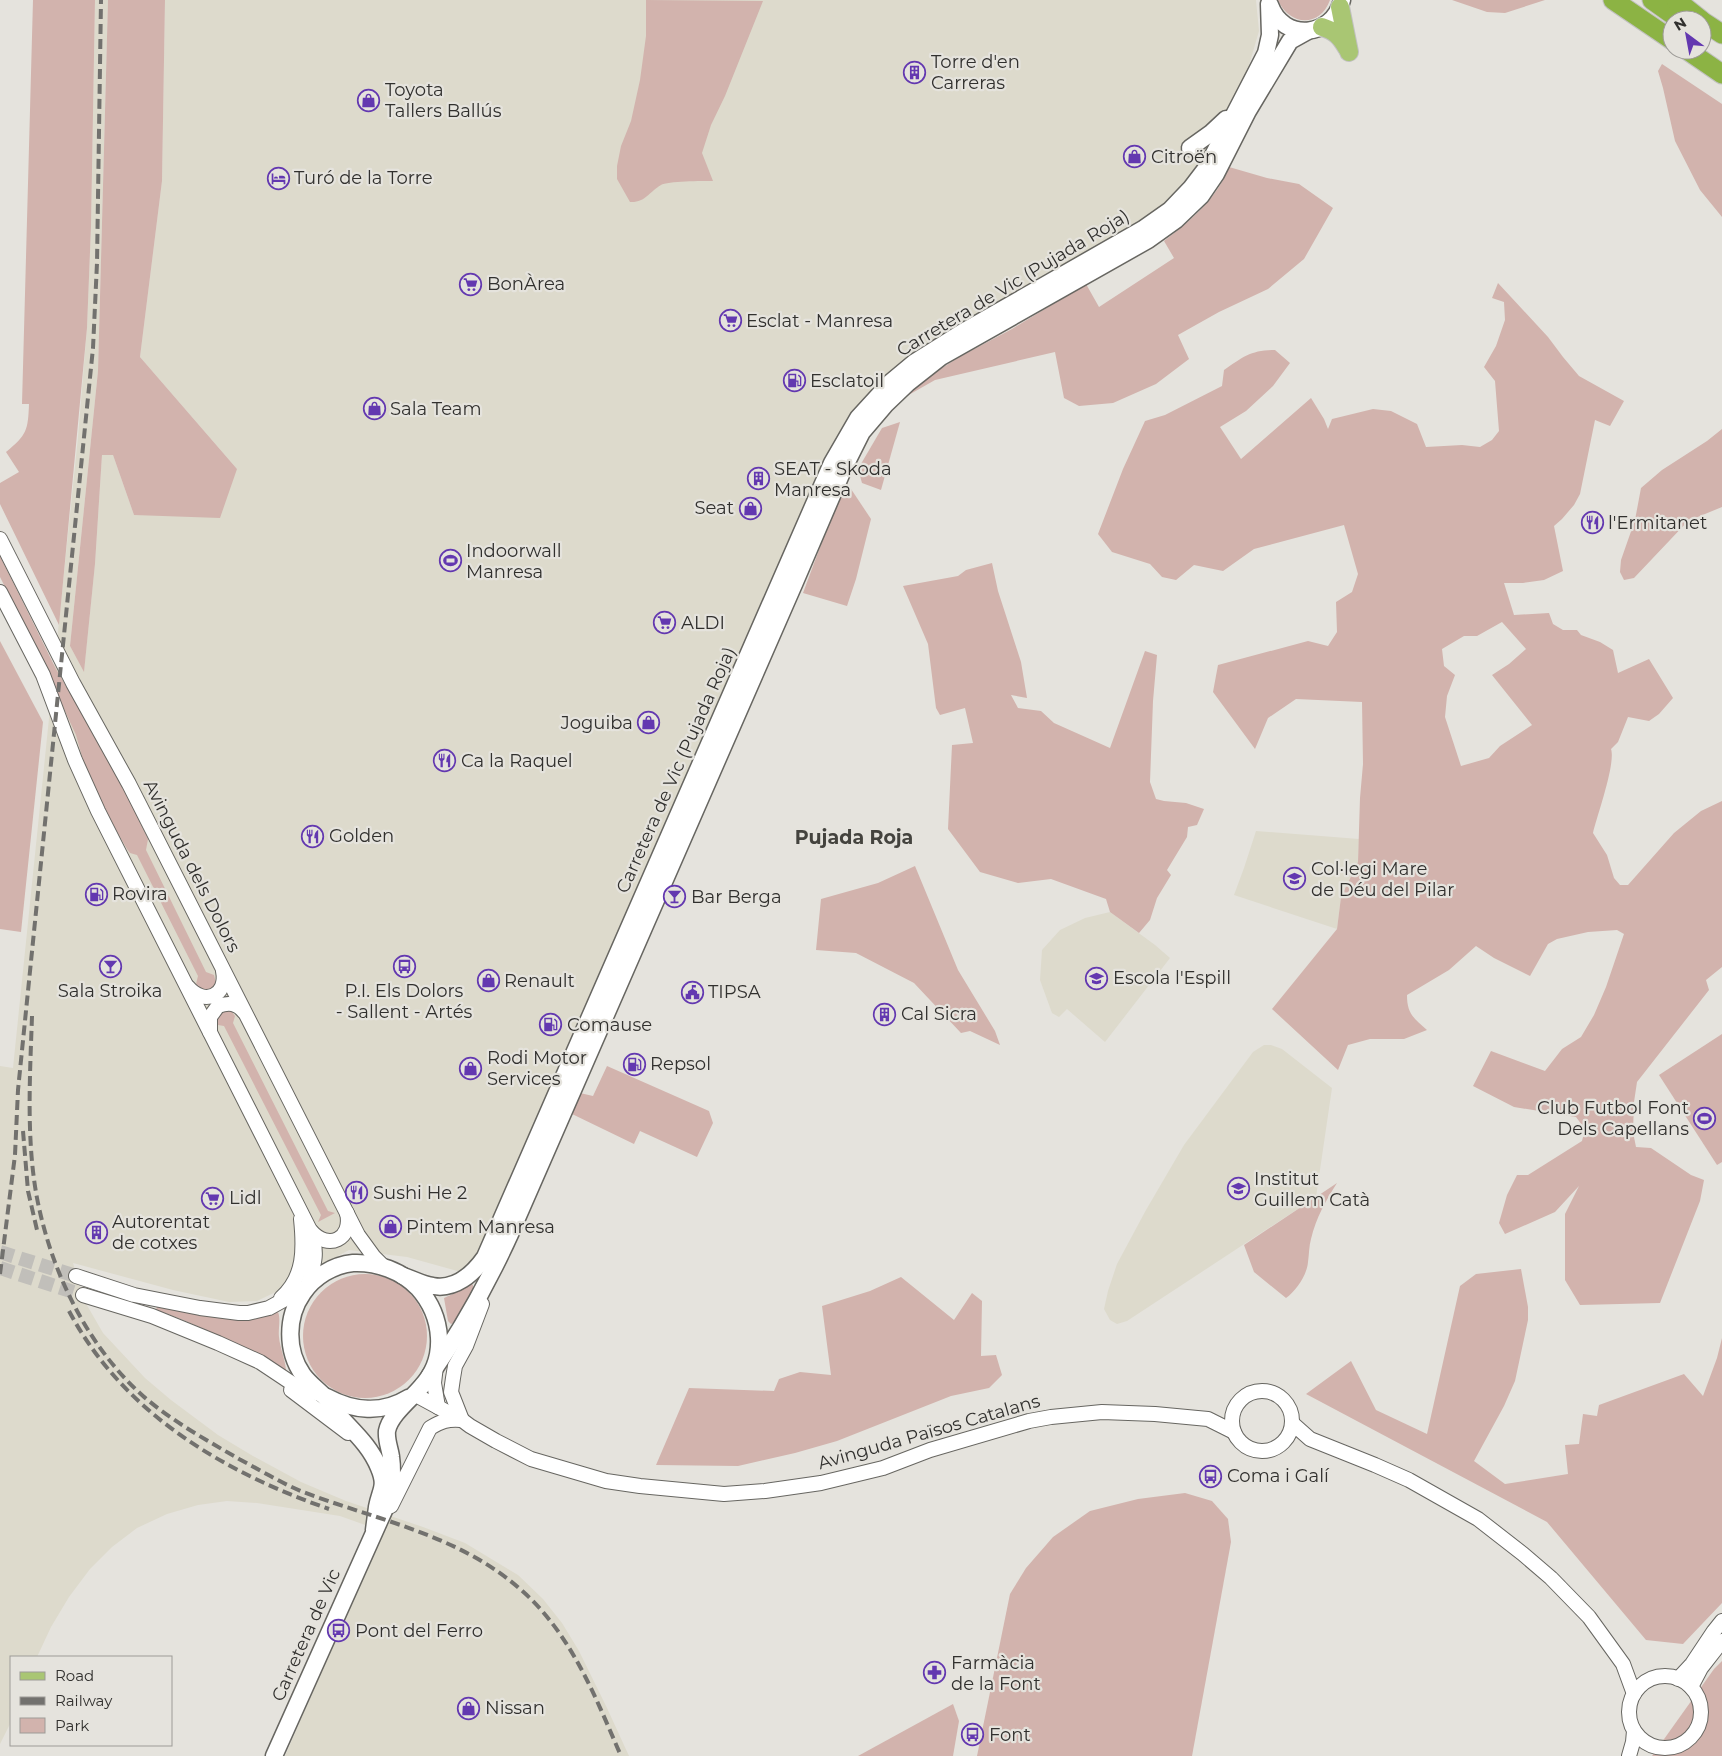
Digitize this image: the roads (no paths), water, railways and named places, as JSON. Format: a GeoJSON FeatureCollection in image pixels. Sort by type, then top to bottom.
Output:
{"type":"FeatureCollection","features":[{"type":"Feature","properties":{"kind":"highway"},"geometry":{"type":"LineString","coordinates":[[1612,0],[1662,33]]}},
{"type":"Feature","properties":{"kind":"highway"},"geometry":{"type":"LineString","coordinates":[[1632,0],[1662,22]]}},
{"type":"Feature","properties":{"kind":"highway"},"geometry":{"type":"LineString","coordinates":[[1652,0],[1666,10]]}},
{"type":"Feature","properties":{"kind":"highway"},"geometry":{"type":"LineString","coordinates":[[1676,0],[1689,10]]}},
{"type":"Feature","properties":{"kind":"highway"},"geometry":{"type":"LineString","coordinates":[[1701,60],[1722,74]]}},
{"type":"Feature","properties":{"kind":"main road"},"geometry":{"type":"LineString","coordinates":[[1269,2],[1275,15],[1284,24],[1295,30],[1333,30],[1349,52],[1341,4]]}},
{"type":"Feature","properties":{"kind":"main road","name":"Carretera de Vic (Pujada Roja)"},"geometry":{"type":"LineString","coordinates":[[403,1276],[431,1286],[452,1285],[473,1272],[485,1257],[832,463],[858,418],[891,382],[915,362],[961,333],[1143,229],[1170,210],[1191,188],[1207,167],[1266,53],[1270,34],[1269,2]]}},
{"type":"Feature","properties":{"kind":"main road","name":"Carretera de Vic (Pujada Roja)"},"geometry":{"type":"LineString","coordinates":[[434,1369],[451,1346],[490,1277],[792,591],[843,470],[862,432],[885,404],[941,357],[1148,240],[1176,220],[1201,196],[1216,174],[1248,111],[1290,41],[1333,19],[1341,4]]}},
{"type":"Feature","properties":{"kind":"main road"},"geometry":{"type":"LineString","coordinates":[[1190,148],[1211,133],[1236,108]]}},
{"type":"Feature","properties":{"kind":"main road"},"geometry":{"type":"LineString","coordinates":[[362,1263],[385,1268],[403,1276],[422,1293],[436,1316],[440,1338],[434,1369],[414,1394],[393,1405],[380,1409],[364,1409],[338,1403],[323,1395],[311,1385],[302,1373],[292,1350],[291,1323],[299,1298],[318,1277],[342,1265],[362,1263]]}},
{"type":"Feature","properties":{"kind":"main road","name":"Carretera de Vic"},"geometry":{"type":"LineString","coordinates":[[274,1756],[390,1495],[392,1467],[387,1431],[389,1424],[414,1394]]}},
{"type":"Feature","properties":{"kind":"main road"},"geometry":{"type":"LineString","coordinates":[[323,1395],[342,1419],[362,1438],[373,1454],[382,1478],[382,1493],[377,1506],[374,1530]]}},
{"type":"Feature","properties":{"kind":"street","name":"Avinguda dels Dolors"},"geometry":{"type":"LineString","coordinates":[[0,539],[73,683],[128,784],[221,964],[346,1212],[364,1245],[385,1268]]}},
{"type":"Feature","properties":{"kind":"street"},"geometry":{"type":"LineString","coordinates":[[0,592],[43,675],[75,760],[98,811],[310,1230],[316,1250],[307,1287],[280,1303],[248,1313],[228,1312],[143,1297],[76,1276]]}},
{"type":"Feature","properties":{"kind":"street"},"geometry":{"type":"LineString","coordinates":[[184,983],[198,996],[208,998],[213,996],[224,985],[224,973],[221,964]]}},
{"type":"Feature","properties":{"kind":"street"},"geometry":{"type":"LineString","coordinates":[[211,1036],[210,1016],[218,1006],[227,1003],[236,1005],[247,1017]]}},
{"type":"Feature","properties":{"kind":"street"},"geometry":{"type":"LineString","coordinates":[[256,1311],[269,1306],[283,1296],[292,1285],[300,1270],[304,1246],[300,1211]]}},
{"type":"Feature","properties":{"kind":"street"},"geometry":{"type":"LineString","coordinates":[[310,1230],[326,1242],[336,1240],[344,1234],[347,1228],[346,1212]]}},
{"type":"Feature","properties":{"kind":"street"},"geometry":{"type":"LineString","coordinates":[[374,1530],[395,1500],[430,1428],[448,1419],[462,1420],[450,1392],[456,1366],[485,1297],[490,1277]]}},
{"type":"Feature","properties":{"kind":"street"},"geometry":{"type":"LineString","coordinates":[[83,1294],[152,1316],[260,1362],[298,1388],[323,1395]]}},
{"type":"Feature","properties":{"kind":"street"},"geometry":{"type":"LineString","coordinates":[[237,1352],[306,1400],[350,1436],[368,1458],[375,1474],[378,1489],[377,1506]]}},
{"type":"Feature","properties":{"kind":"street"},"geometry":{"type":"LineString","coordinates":[[434,1369],[438,1407]]}},
{"type":"Feature","properties":{"kind":"street","name":"Avinguda Països Catalans"},"geometry":{"type":"LineString","coordinates":[[414,1394],[487,1436],[531,1458],[574,1472],[606,1481],[640,1486],[724,1494],[765,1491],[821,1483],[882,1468],[930,1450],[1029,1421],[1102,1412],[1156,1414],[1208,1419],[1221,1416],[1234,1409],[1240,1400],[1248,1394],[1268,1391],[1277,1394],[1285,1401],[1291,1412],[1292,1423],[1310,1440],[1409,1480],[1478,1519],[1524,1554],[1551,1578],[1589,1617],[1623,1664],[1631,1671],[1652,1678]]}},
{"type":"Feature","properties":{"kind":"street"},"geometry":{"type":"LineString","coordinates":[[1234,1409],[1232,1420],[1234,1432]]}},
{"type":"Feature","properties":{"kind":"street","name":"Avinguda Països Catalans"},"geometry":{"type":"LineString","coordinates":[[1208,1419],[1234,1432],[1243,1445],[1255,1450],[1274,1449],[1285,1441],[1310,1440]]}},
{"type":"Feature","properties":{"kind":"street"},"geometry":{"type":"LineString","coordinates":[[1285,1441],[1291,1431],[1292,1423]]}},
{"type":"Feature","properties":{"kind":"street"},"geometry":{"type":"LineString","coordinates":[[1678,1679],[1692,1664],[1722,1621]]}},
{"type":"Feature","properties":{"kind":"street"},"geometry":{"type":"LineString","coordinates":[[1691,1687],[1701,1668],[1722,1641]]}},
{"type":"Feature","properties":{"kind":"street","name":"Avinguda Països Catalans"},"geometry":{"type":"LineString","coordinates":[[1623,1664],[1634,1694]]}},
{"type":"Feature","properties":{"kind":"street"},"geometry":{"type":"LineString","coordinates":[[1666,1750],[1643,1740],[1634,1731],[1630,1722],[1629,1712],[1634,1694],[1644,1683],[1652,1678],[1665,1676],[1678,1679],[1691,1687],[1698,1699],[1700,1717],[1695,1731],[1686,1741],[1683,1756]]}},
{"type":"Feature","properties":{"kind":"street"},"geometry":{"type":"LineString","coordinates":[[1634,1731],[1630,1756],[1666,1750],[1686,1741]]}},
{"type":"Feature","properties":{"kind":"tunnel"},"geometry":{"type":"LineString","coordinates":[[0,1252],[76,1276]]}},
{"type":"Feature","properties":{"kind":"tunnel"},"geometry":{"type":"LineString","coordinates":[[0,1268],[83,1295]]}},
{"type":"Feature","properties":{"kind":"railway"},"geometry":{"type":"LineString","coordinates":[[0,1274],[15,1155],[18,1090],[93,348],[97,263],[101,0]]}},
{"type":"Feature","properties":{"kind":"railway"},"geometry":{"type":"LineString","coordinates":[[32,1016],[30,1130],[37,1198],[43,1225],[62,1280],[74,1306],[105,1354],[123,1376],[154,1405],[190,1430],[239,1459],[303,1492],[444,1542],[496,1570],[538,1606],[568,1645],[591,1688],[621,1756]]}},
{"type":"Feature","properties":{"kind":"railway"},"geometry":{"type":"LineString","coordinates":[[23,1131],[28,1191],[37,1230]]}},
{"type":"Feature","properties":{"kind":"railway"},"geometry":{"type":"LineString","coordinates":[[69,1311],[91,1347],[118,1380],[147,1409],[214,1457],[251,1477],[329,1509]]}},
{"type":"Feature","properties":{"kind":"place","name":"Torre d'en Carreras"},"geometry":{"type":"Point","coordinates":[915,72]}},
{"type":"Feature","properties":{"kind":"place","name":"Toyota Tallers Ballús"},"geometry":{"type":"Point","coordinates":[369,100]}},
{"type":"Feature","properties":{"kind":"place","name":"Citroën"},"geometry":{"type":"Point","coordinates":[1135,157]}},
{"type":"Feature","properties":{"kind":"place","name":"Turó de la Torre"},"geometry":{"type":"Point","coordinates":[278,178]}},
{"type":"Feature","properties":{"kind":"place","name":"BonÀrea"},"geometry":{"type":"Point","coordinates":[471,284]}},
{"type":"Feature","properties":{"kind":"place","name":"Esclat - Manresa"},"geometry":{"type":"Point","coordinates":[730,321]}},
{"type":"Feature","properties":{"kind":"place","name":"Esclatoil"},"geometry":{"type":"Point","coordinates":[794,381]}},
{"type":"Feature","properties":{"kind":"place","name":"Sala Team"},"geometry":{"type":"Point","coordinates":[374,409]}},
{"type":"Feature","properties":{"kind":"place","name":"SEAT - Skoda Manresa"},"geometry":{"type":"Point","coordinates":[758,479]}},
{"type":"Feature","properties":{"kind":"place","name":"Seat"},"geometry":{"type":"Point","coordinates":[750,508]}},
{"type":"Feature","properties":{"kind":"place","name":"l'Ermitanet"},"geometry":{"type":"Point","coordinates":[1592,523]}},
{"type":"Feature","properties":{"kind":"place","name":"Indoorwall Manresa"},"geometry":{"type":"Point","coordinates":[450,561]}},
{"type":"Feature","properties":{"kind":"place","name":"ALDI"},"geometry":{"type":"Point","coordinates":[665,623]}},
{"type":"Feature","properties":{"kind":"place","name":"Joguiba"},"geometry":{"type":"Point","coordinates":[649,723]}},
{"type":"Feature","properties":{"kind":"place","name":"Ca la Raquel"},"geometry":{"type":"Point","coordinates":[445,761]}},
{"type":"Feature","properties":{"kind":"place","name":"Golden"},"geometry":{"type":"Point","coordinates":[313,836]}},
{"type":"Feature","properties":{"kind":"place","name":"Col·legi Mare de Déu del Pilar"},"geometry":{"type":"Point","coordinates":[1295,879]}},
{"type":"Feature","properties":{"kind":"place","name":"Rovira"},"geometry":{"type":"Point","coordinates":[96,894]}},
{"type":"Feature","properties":{"kind":"place","name":"Bar Berga"},"geometry":{"type":"Point","coordinates":[675,897]}},
{"type":"Feature","properties":{"kind":"place","name":"Sala Stroika"},"geometry":{"type":"Point","coordinates":[110,966]}},
{"type":"Feature","properties":{"kind":"place","name":"P.I. Els Dolors - Sallent - Artés"},"geometry":{"type":"Point","coordinates":[404,966]}},
{"type":"Feature","properties":{"kind":"place","name":"Escola l'Espill"},"geometry":{"type":"Point","coordinates":[1097,978]}},
{"type":"Feature","properties":{"kind":"place","name":"Renault"},"geometry":{"type":"Point","coordinates":[488,981]}},
{"type":"Feature","properties":{"kind":"place","name":"TIPSA"},"geometry":{"type":"Point","coordinates":[692,992]}},
{"type":"Feature","properties":{"kind":"place","name":"Cal Sicra"},"geometry":{"type":"Point","coordinates":[885,1014]}},
{"type":"Feature","properties":{"kind":"place","name":"Comause"},"geometry":{"type":"Point","coordinates":[551,1025]}},
{"type":"Feature","properties":{"kind":"place","name":"Repsol"},"geometry":{"type":"Point","coordinates":[634,1064]}},
{"type":"Feature","properties":{"kind":"place","name":"Rodi Motor Services"},"geometry":{"type":"Point","coordinates":[471,1068]}},
{"type":"Feature","properties":{"kind":"place","name":"Club Futbol Font Dels Capellans"},"geometry":{"type":"Point","coordinates":[1705,1118]}},
{"type":"Feature","properties":{"kind":"place","name":"Institut Guillem Catà"},"geometry":{"type":"Point","coordinates":[1238,1189]}},
{"type":"Feature","properties":{"kind":"place","name":"Sushi He 2"},"geometry":{"type":"Point","coordinates":[357,1193]}},
{"type":"Feature","properties":{"kind":"place","name":"Lidl"},"geometry":{"type":"Point","coordinates":[213,1198]}},
{"type":"Feature","properties":{"kind":"place","name":"Pintem Manresa"},"geometry":{"type":"Point","coordinates":[390,1227]}},
{"type":"Feature","properties":{"kind":"place","name":"Autorentat de cotxes"},"geometry":{"type":"Point","coordinates":[96,1232]}},
{"type":"Feature","properties":{"kind":"place","name":"Coma i Galí"},"geometry":{"type":"Point","coordinates":[1211,1476]}},
{"type":"Feature","properties":{"kind":"place","name":"Pont del Ferro"},"geometry":{"type":"Point","coordinates":[339,1631]}},
{"type":"Feature","properties":{"kind":"place","name":"Farmàcia de la Font"},"geometry":{"type":"Point","coordinates":[935,1673]}},
{"type":"Feature","properties":{"kind":"place","name":"Nissan"},"geometry":{"type":"Point","coordinates":[469,1708]}},
{"type":"Feature","properties":{"kind":"place","name":"Font"},"geometry":{"type":"Point","coordinates":[973,1735]}},
{"type":"Feature","properties":{"kind":"district","name":"Pujada Roja"},"geometry":{"type":"Point","coordinates":[854,837]}}]}
